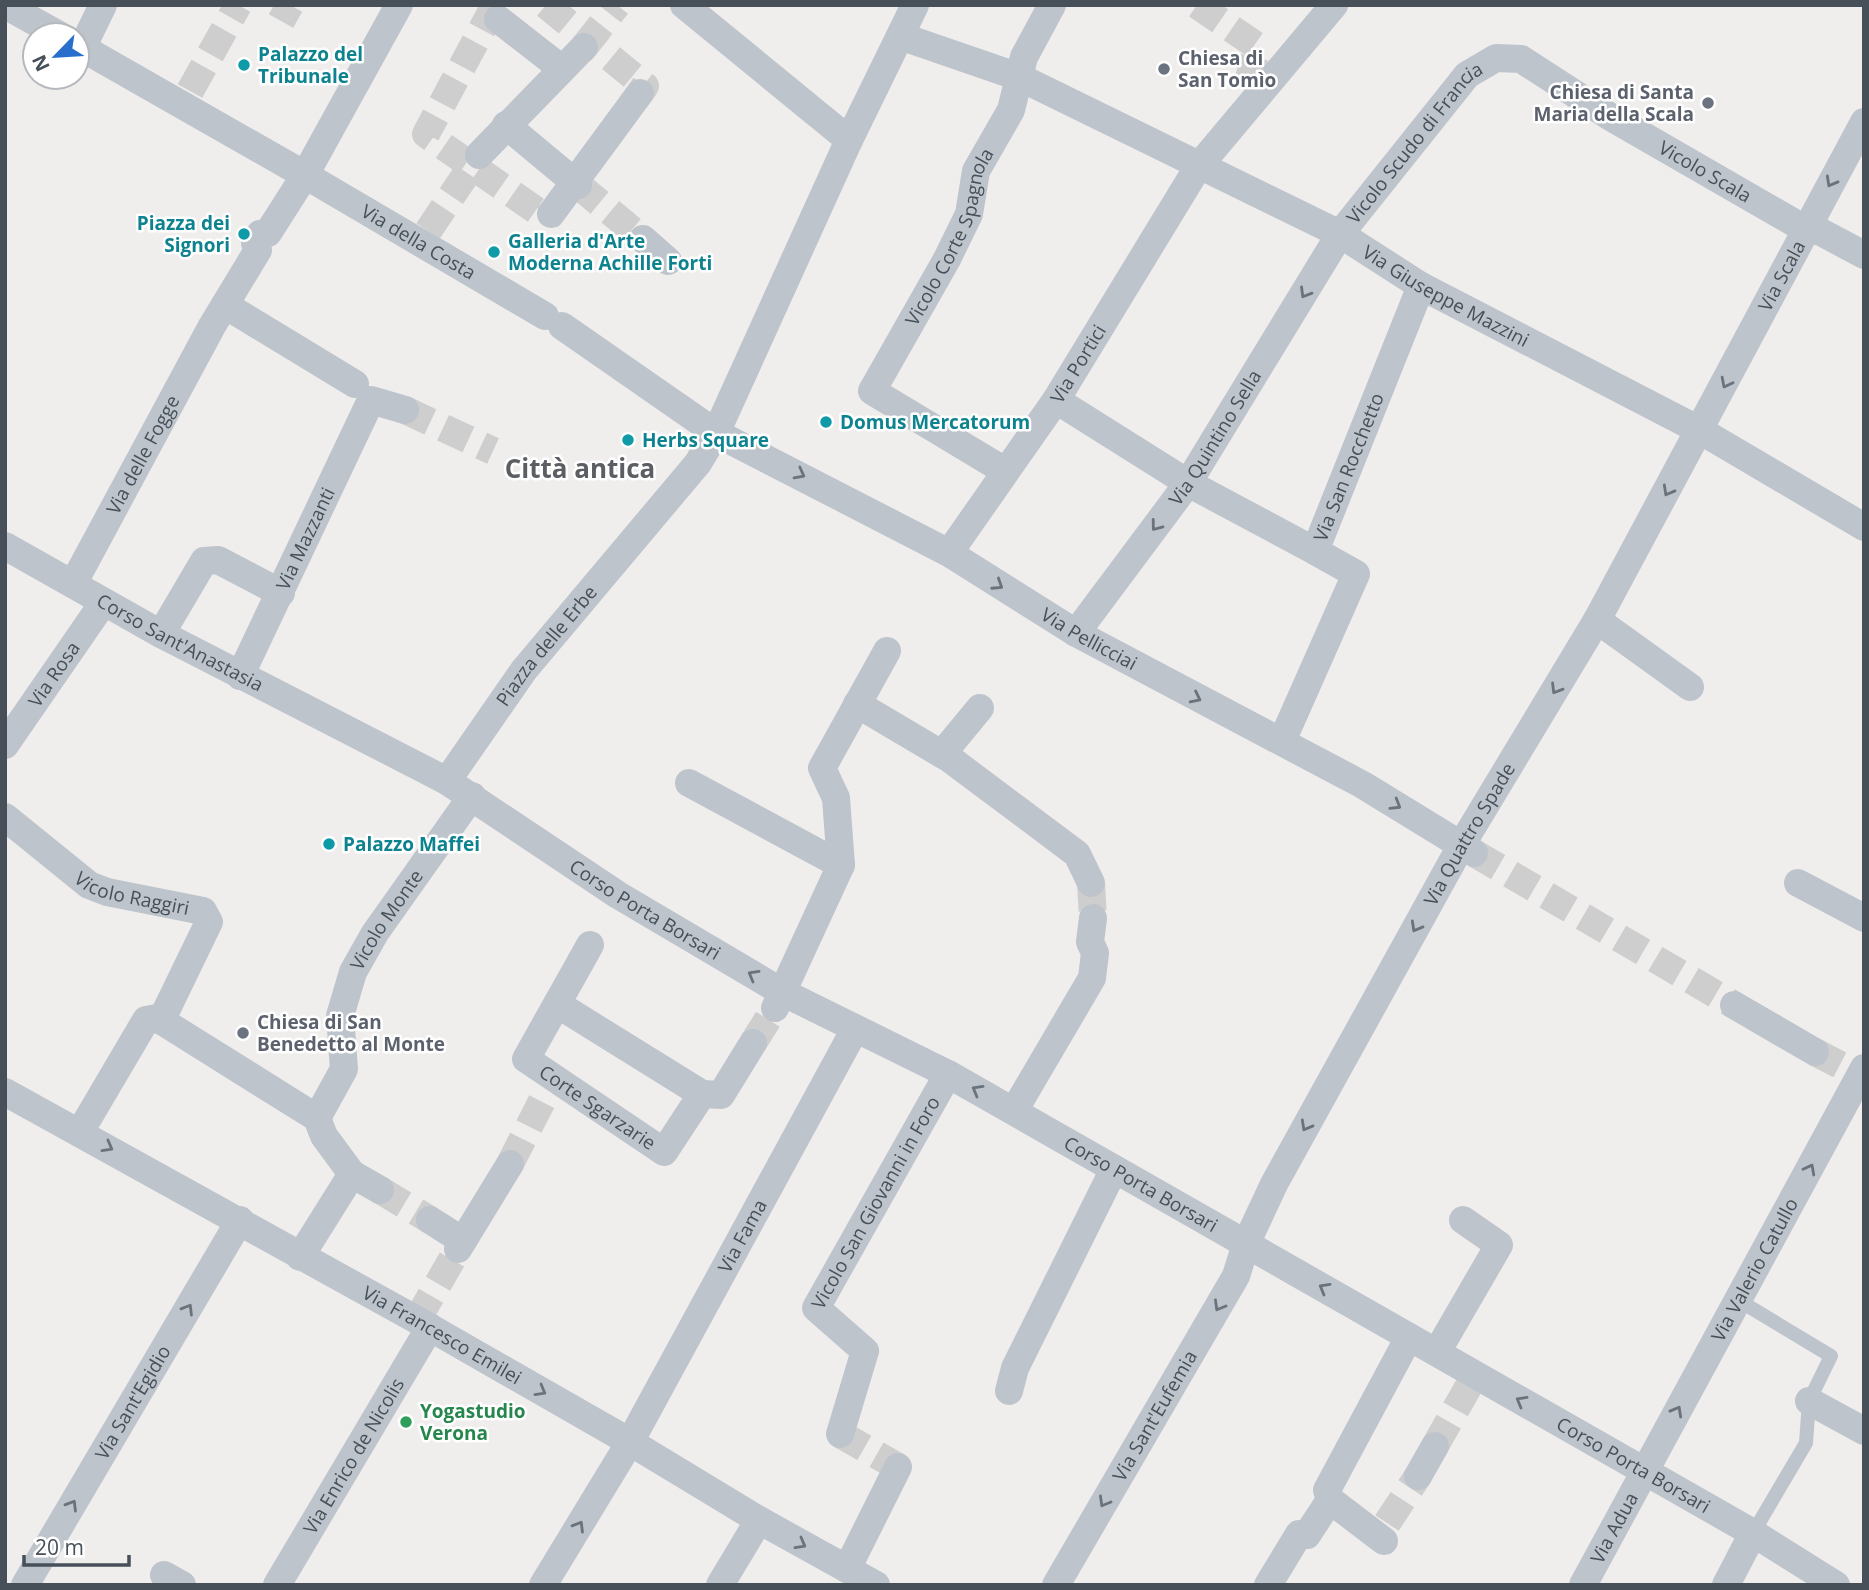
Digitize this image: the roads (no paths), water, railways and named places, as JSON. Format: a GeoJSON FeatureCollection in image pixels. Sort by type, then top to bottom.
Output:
{"type":"FeatureCollection","features":[{"type":"Feature","properties":{"kind":"street"},"geometry":{"type":"LineString","coordinates":[[5,5],[34,21]]}},
{"type":"Feature","properties":{"kind":"street"},"geometry":{"type":"LineString","coordinates":[[90,21],[103,5]]}},
{"type":"Feature","properties":{"kind":"street"},"geometry":{"type":"LineString","coordinates":[[399,5],[308,168],[268,233],[260,234],[255,243],[258,250],[219,315],[363,392],[405,410]]}},
{"type":"Feature","properties":{"kind":"street"},"geometry":{"type":"LineString","coordinates":[[684,5],[849,140]]}},
{"type":"Feature","properties":{"kind":"street","name":"Piazza delle Erbe"},"geometry":{"type":"LineString","coordinates":[[447,781],[524,670],[698,463],[716,433],[849,140],[915,5]]}},
{"type":"Feature","properties":{"kind":"street","name":"Vicolo Corte Spagnola"},"geometry":{"type":"LineString","coordinates":[[1005,471],[872,391],[947,259],[969,214],[976,170],[1011,110],[1024,57],[1052,5]]}},
{"type":"Feature","properties":{"kind":"street","name":"Via Portici"},"geometry":{"type":"LineString","coordinates":[[949,553],[1056,400],[1198,167],[1334,5]]}},
{"type":"Feature","properties":{"kind":"street"},"geometry":{"type":"LineString","coordinates":[[498,19],[562,69]]}},
{"type":"Feature","properties":{"kind":"street","name":"Via Giuseppe Mazzini"},"geometry":{"type":"LineString","coordinates":[[900,36],[1019,77],[1198,167],[1340,234],[1421,286],[1701,431],[1864,527]]}},
{"type":"Feature","properties":{"kind":"street"},"geometry":{"type":"LineString","coordinates":[[482,160],[506,125],[584,47]]}},
{"type":"Feature","properties":{"kind":"street"},"geometry":{"type":"LineString","coordinates":[[91,53],[139,79],[186,98],[308,168]]}},
{"type":"Feature","properties":{"kind":"street","name":"Vicolo Scala"},"geometry":{"type":"LineString","coordinates":[[1496,58],[1521,59],[1609,116],[1805,229],[1821,232],[1864,255]]}},
{"type":"Feature","properties":{"kind":"street","name":"Vicolo Scudo di Francia"},"geometry":{"type":"LineString","coordinates":[[1340,234],[1467,75],[1496,58]]}},
{"type":"Feature","properties":{"kind":"street"},"geometry":{"type":"LineString","coordinates":[[551,214],[576,184],[640,93]]}},
{"type":"Feature","properties":{"kind":"street","name":"Via Scala"},"geometry":{"type":"LineString","coordinates":[[1701,431],[1805,229],[1864,122]]}},
{"type":"Feature","properties":{"kind":"street"},"geometry":{"type":"LineString","coordinates":[[506,125],[576,184]]}},
{"type":"Feature","properties":{"kind":"street","name":"Via della Costa"},"geometry":{"type":"LineString","coordinates":[[308,168],[553,321],[716,433]]}},
{"type":"Feature","properties":{"kind":"street","name":"Via Quintino Sella"},"geometry":{"type":"LineString","coordinates":[[1076,633],[1188,483],[1340,234]]}},
{"type":"Feature","properties":{"kind":"street"},"geometry":{"type":"LineString","coordinates":[[643,239],[668,261]]}},
{"type":"Feature","properties":{"kind":"street","name":"Via San Rocchetto"},"geometry":{"type":"LineString","coordinates":[[1282,741],[1356,574],[1306,546],[1421,286]]}},
{"type":"Feature","properties":{"kind":"street","name":"Via delle Fogge"},"geometry":{"type":"LineString","coordinates":[[73,584],[219,315]]}},
{"type":"Feature","properties":{"kind":"street","name":"Via Mazzanti"},"geometry":{"type":"LineString","coordinates":[[240,676],[281,593],[363,392]]}},
{"type":"Feature","properties":{"kind":"street"},"geometry":{"type":"LineString","coordinates":[[1056,400],[1188,483],[1306,546]]}},
{"type":"Feature","properties":{"kind":"street","name":"Via Quattro Spade"},"geometry":{"type":"LineString","coordinates":[[1246,1244],[1274,1184],[1468,849],[1701,431]]}},
{"type":"Feature","properties":{"kind":"street","name":"Via Pellicciai"},"geometry":{"type":"LineString","coordinates":[[716,433],[949,553],[1076,633],[1173,687],[1282,741],[1468,849]]}},
{"type":"Feature","properties":{"kind":"street","name":"Corso Sant'Anastasia"},"geometry":{"type":"LineString","coordinates":[[5,546],[161,634],[447,781]]}},
{"type":"Feature","properties":{"kind":"street"},"geometry":{"type":"LineString","coordinates":[[161,634],[204,561],[218,560],[281,593]]}},
{"type":"Feature","properties":{"kind":"street","name":"Via Rosa"},"geometry":{"type":"LineString","coordinates":[[5,744],[103,603]]}},
{"type":"Feature","properties":{"kind":"street"},"geometry":{"type":"LineString","coordinates":[[1597,620],[1690,687]]}},
{"type":"Feature","properties":{"kind":"street"},"geometry":{"type":"LineString","coordinates":[[778,1000],[841,865],[835,798],[822,768],[887,652]]}},
{"type":"Feature","properties":{"kind":"street"},"geometry":{"type":"LineString","coordinates":[[855,708],[946,757],[1077,854],[1091,883]]}},
{"type":"Feature","properties":{"kind":"street"},"geometry":{"type":"LineString","coordinates":[[946,757],[980,708]]}},
{"type":"Feature","properties":{"kind":"street","name":"Corso Porta Borsari"},"geometry":{"type":"LineString","coordinates":[[447,781],[778,1000],[855,1029],[948,1074],[1753,1533],[1836,1585]]}},
{"type":"Feature","properties":{"kind":"street"},"geometry":{"type":"LineString","coordinates":[[689,783],[841,865]]}},
{"type":"Feature","properties":{"kind":"street","name":"Vicolo Monte"},"geometry":{"type":"LineString","coordinates":[[317,1118],[344,1069],[340,1016],[353,972],[375,933],[472,796]]}},
{"type":"Feature","properties":{"kind":"street","name":"Vicolo Raggiri"},"geometry":{"type":"LineString","coordinates":[[5,817],[89,885],[107,892],[203,911],[209,922],[162,1021]]}},
{"type":"Feature","properties":{"kind":"street"},"geometry":{"type":"LineString","coordinates":[[1798,883],[1864,918]]}},
{"type":"Feature","properties":{"kind":"street"},"geometry":{"type":"LineString","coordinates":[[1014,1111],[1092,978],[1095,953],[1090,942],[1093,918]]}},
{"type":"Feature","properties":{"kind":"street","name":"Corte Sgarzarie"},"geometry":{"type":"LineString","coordinates":[[590,945],[526,1059],[551,1085],[664,1153],[702,1094]]}},
{"type":"Feature","properties":{"kind":"street"},"geometry":{"type":"LineString","coordinates":[[557,1004],[702,1094],[721,1095],[753,1044]]}},
{"type":"Feature","properties":{"kind":"street"},"geometry":{"type":"LineString","coordinates":[[1734,1005],[1815,1052]]}},
{"type":"Feature","properties":{"kind":"street"},"geometry":{"type":"LineString","coordinates":[[80,1132],[146,1020],[157,1018],[317,1118],[324,1136],[352,1174],[380,1190]]}},
{"type":"Feature","properties":{"kind":"street","name":"Via Fama"},"geometry":{"type":"LineString","coordinates":[[544,1585],[630,1442],[855,1029]]}},
{"type":"Feature","properties":{"kind":"street","name":"Via Valerio Catullo"},"geometry":{"type":"LineString","coordinates":[[1644,1471],[1738,1300],[1855,1070]]}},
{"type":"Feature","properties":{"kind":"street","name":"Vicolo San Giovanni in Foro"},"geometry":{"type":"LineString","coordinates":[[840,1434],[865,1351],[816,1308],[948,1074]]}},
{"type":"Feature","properties":{"kind":"street","name":"Via Francesco Emilei"},"geometry":{"type":"LineString","coordinates":[[5,1092],[430,1327],[759,1520],[876,1585]]}},
{"type":"Feature","properties":{"kind":"street"},"geometry":{"type":"LineString","coordinates":[[430,1220],[461,1245],[510,1164]]}},
{"type":"Feature","properties":{"kind":"street"},"geometry":{"type":"LineString","coordinates":[[1009,1391],[1015,1368],[1041,1312],[1114,1169]]}},
{"type":"Feature","properties":{"kind":"street"},"geometry":{"type":"LineString","coordinates":[[300,1257],[352,1174]]}},
{"type":"Feature","properties":{"kind":"street","name":"Via Sant'Egidio"},"geometry":{"type":"LineString","coordinates":[[25,1585],[240,1220]]}},
{"type":"Feature","properties":{"kind":"street"},"geometry":{"type":"LineString","coordinates":[[1437,1352],[1499,1245],[1462,1220]]}},
{"type":"Feature","properties":{"kind":"street","name":"Via Sant'Eufemia"},"geometry":{"type":"LineString","coordinates":[[1056,1585],[1236,1276],[1246,1244]]}},
{"type":"Feature","properties":{"kind":"street","name":"Via Enrico de Nicolis"},"geometry":{"type":"LineString","coordinates":[[277,1585],[430,1327]]}},
{"type":"Feature","properties":{"kind":"street"},"geometry":{"type":"LineString","coordinates":[[1383,1533],[1330,1500],[1327,1490],[1409,1337]]}},
{"type":"Feature","properties":{"kind":"street"},"geometry":{"type":"LineString","coordinates":[[1809,1401],[1864,1431]]}},
{"type":"Feature","properties":{"kind":"street"},"geometry":{"type":"LineString","coordinates":[[1418,1476],[1435,1446]]}},
{"type":"Feature","properties":{"kind":"street"},"geometry":{"type":"LineString","coordinates":[[847,1569],[898,1467]]}},
{"type":"Feature","properties":{"kind":"street","name":"Via Adua"},"geometry":{"type":"LineString","coordinates":[[1583,1585],[1644,1471]]}},
{"type":"Feature","properties":{"kind":"street"},"geometry":{"type":"LineString","coordinates":[[1268,1585],[1299,1534],[1307,1535],[1330,1500]]}},
{"type":"Feature","properties":{"kind":"street"},"geometry":{"type":"LineString","coordinates":[[720,1585],[759,1520]]}},
{"type":"Feature","properties":{"kind":"street"},"geometry":{"type":"LineString","coordinates":[[1726,1585],[1753,1533]]}},
{"type":"Feature","properties":{"kind":"lane"},"geometry":{"type":"LineString","coordinates":[[1738,1300],[1831,1356],[1809,1401],[1806,1443],[1753,1533]]}},
{"type":"Feature","properties":{"kind":"tunnel"},"geometry":{"type":"LineString","coordinates":[[190,91],[238,5]]}},
{"type":"Feature","properties":{"kind":"tunnel"},"geometry":{"type":"LineString","coordinates":[[281,21],[290,5]]}},
{"type":"Feature","properties":{"kind":"tunnel"},"geometry":{"type":"LineString","coordinates":[[495,5],[426,134],[547,218],[551,214]]}},
{"type":"Feature","properties":{"kind":"tunnel"},"geometry":{"type":"LineString","coordinates":[[546,5],[645,86],[640,93]]}},
{"type":"Feature","properties":{"kind":"tunnel"},"geometry":{"type":"LineString","coordinates":[[584,47],[617,5]]}},
{"type":"Feature","properties":{"kind":"tunnel"},"geometry":{"type":"LineString","coordinates":[[1197,5],[1257,46],[1246,91],[1255,103]]}},
{"type":"Feature","properties":{"kind":"tunnel"},"geometry":{"type":"LineString","coordinates":[[428,231],[475,161]]}},
{"type":"Feature","properties":{"kind":"tunnel"},"geometry":{"type":"LineString","coordinates":[[578,185],[643,239]]}},
{"type":"Feature","properties":{"kind":"tunnel"},"geometry":{"type":"LineString","coordinates":[[405,410],[493,451]]}},
{"type":"Feature","properties":{"kind":"tunnel"},"geometry":{"type":"LineString","coordinates":[[1474,853],[1734,1005]]}},
{"type":"Feature","properties":{"kind":"tunnel"},"geometry":{"type":"LineString","coordinates":[[1091,883],[1093,918]]}},
{"type":"Feature","properties":{"kind":"tunnel"},"geometry":{"type":"LineString","coordinates":[[753,1043],[775,1008]]}},
{"type":"Feature","properties":{"kind":"tunnel"},"geometry":{"type":"LineString","coordinates":[[1815,1052],[1840,1065]]}},
{"type":"Feature","properties":{"kind":"tunnel"},"geometry":{"type":"LineString","coordinates":[[510,1164],[547,1091]]}},
{"type":"Feature","properties":{"kind":"tunnel"},"geometry":{"type":"LineString","coordinates":[[380,1190],[430,1220]]}},
{"type":"Feature","properties":{"kind":"tunnel"},"geometry":{"type":"LineString","coordinates":[[417,1320],[458,1249]]}},
{"type":"Feature","properties":{"kind":"tunnel"},"geometry":{"type":"LineString","coordinates":[[1435,1446],[1475,1375]]}},
{"type":"Feature","properties":{"kind":"tunnel"},"geometry":{"type":"LineString","coordinates":[[840,1434],[898,1467]]}},
{"type":"Feature","properties":{"kind":"tunnel"},"geometry":{"type":"LineString","coordinates":[[1387,1523],[1418,1476]]}},
{"type":"Feature","properties":{"kind":"place","name":"Palazzo del Tribunale"},"geometry":{"type":"Point","coordinates":[244,65]}},
{"type":"Feature","properties":{"kind":"place","name":"Chiesa di San Tomìo"},"geometry":{"type":"Point","coordinates":[1164,69]}},
{"type":"Feature","properties":{"kind":"place","name":"Chiesa di Santa Maria della Scala"},"geometry":{"type":"Point","coordinates":[1708,103]}},
{"type":"Feature","properties":{"kind":"place","name":"Piazza dei Signori"},"geometry":{"type":"Point","coordinates":[244,234]}},
{"type":"Feature","properties":{"kind":"place","name":"Galleria d'Arte Moderna Achille Forti"},"geometry":{"type":"Point","coordinates":[494,252]}},
{"type":"Feature","properties":{"kind":"place","name":"Domus Mercatorum"},"geometry":{"type":"Point","coordinates":[826,422]}},
{"type":"Feature","properties":{"kind":"place","name":"Herbs Square"},"geometry":{"type":"Point","coordinates":[628,440]}},
{"type":"Feature","properties":{"kind":"place","name":"Palazzo Maffei"},"geometry":{"type":"Point","coordinates":[329,844]}},
{"type":"Feature","properties":{"kind":"place","name":"Chiesa di San Benedetto al Monte"},"geometry":{"type":"Point","coordinates":[243,1033]}},
{"type":"Feature","properties":{"kind":"place","name":"Yogastudio Verona"},"geometry":{"type":"Point","coordinates":[406,1422]}},
{"type":"Feature","properties":{"kind":"district","name":"Città antica"},"geometry":{"type":"Point","coordinates":[580,469]}}]}
